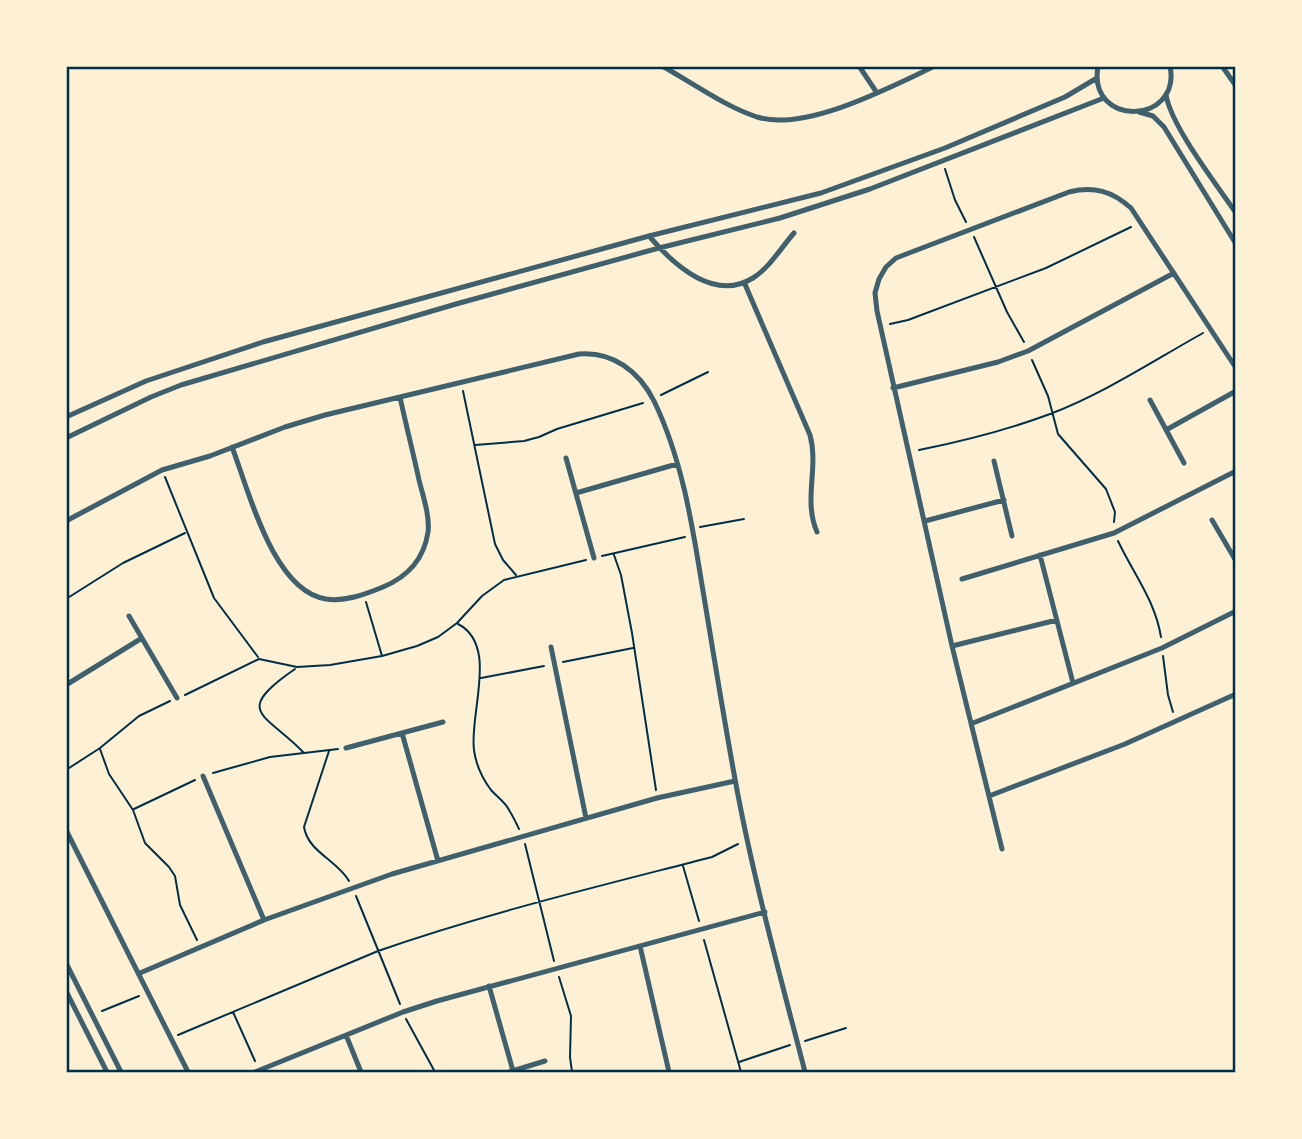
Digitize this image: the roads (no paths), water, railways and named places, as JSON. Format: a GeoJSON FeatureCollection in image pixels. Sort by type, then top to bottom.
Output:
{"type":"FeatureCollection","features":[{"type":"Feature","properties":{"kind":"street"},"geometry":{"type":"LineString","coordinates":[[662,66],[746,113],[775,120],[805,118],[877,93],[935,66]]}},
{"type":"Feature","properties":{"kind":"street"},"geometry":{"type":"LineString","coordinates":[[859,66],[877,93]]}},
{"type":"Feature","properties":{"kind":"street"},"geometry":{"type":"LineString","coordinates":[[1098,66],[1097,78],[1104,98],[1123,111],[1139,112],[1153,117],[1164,127],[1236,244]]}},
{"type":"Feature","properties":{"kind":"street"},"geometry":{"type":"LineString","coordinates":[[1139,112],[1154,107],[1166,94],[1171,80],[1170,66]]}},
{"type":"Feature","properties":{"kind":"street"},"geometry":{"type":"LineString","coordinates":[[1222,66],[1236,86]]}},
{"type":"Feature","properties":{"kind":"street"},"geometry":{"type":"LineString","coordinates":[[66,418],[146,381],[208,359],[649,236],[778,205],[864,178],[1065,97],[1097,78]]}},
{"type":"Feature","properties":{"kind":"street"},"geometry":{"type":"LineString","coordinates":[[1166,94],[1168,107],[1179,127],[1236,213]]}},
{"type":"Feature","properties":{"kind":"street"},"geometry":{"type":"LineString","coordinates":[[66,438],[128,407],[181,385],[456,304],[780,218],[870,189],[1104,98]]}},
{"type":"Feature","properties":{"kind":"street"},"geometry":{"type":"LineString","coordinates":[[1002,849],[952,646],[879,325],[875,293],[879,279],[886,267],[896,258],[1082,188],[1096,189],[1121,199],[1131,208],[1236,368]]}},
{"type":"Feature","properties":{"kind":"street"},"geometry":{"type":"LineString","coordinates":[[649,236],[659,248],[695,278],[712,284],[729,285],[744,282],[761,272],[794,233]]}},
{"type":"Feature","properties":{"kind":"street"},"geometry":{"type":"LineString","coordinates":[[893,388],[998,362],[1028,351],[1174,273]]}},
{"type":"Feature","properties":{"kind":"street"},"geometry":{"type":"LineString","coordinates":[[744,282],[815,451],[810,509],[817,532]]}},
{"type":"Feature","properties":{"kind":"street"},"geometry":{"type":"LineString","coordinates":[[66,521],[162,470],[312,419],[579,354],[593,352],[620,362],[653,399],[677,464],[694,535],[735,781],[805,1073]]}},
{"type":"Feature","properties":{"kind":"street"},"geometry":{"type":"LineString","coordinates":[[1166,430],[1236,391]]}},
{"type":"Feature","properties":{"kind":"street"},"geometry":{"type":"LineString","coordinates":[[232,447],[269,545],[280,566],[294,582],[309,594],[327,599],[364,594],[403,577],[425,548],[428,529],[426,510],[400,397]]}},
{"type":"Feature","properties":{"kind":"street"},"geometry":{"type":"LineString","coordinates":[[1150,400],[1184,463]]}},
{"type":"Feature","properties":{"kind":"street"},"geometry":{"type":"LineString","coordinates":[[566,458],[594,558]]}},
{"type":"Feature","properties":{"kind":"street"},"geometry":{"type":"LineString","coordinates":[[995,461],[1012,536]]}},
{"type":"Feature","properties":{"kind":"street"},"geometry":{"type":"LineString","coordinates":[[576,493],[677,464]]}},
{"type":"Feature","properties":{"kind":"street"},"geometry":{"type":"LineString","coordinates":[[962,579],[1114,533],[1236,471]]}},
{"type":"Feature","properties":{"kind":"street"},"geometry":{"type":"LineString","coordinates":[[925,521],[1004,500]]}},
{"type":"Feature","properties":{"kind":"street"},"geometry":{"type":"LineString","coordinates":[[1212,520],[1236,562]]}},
{"type":"Feature","properties":{"kind":"street"},"geometry":{"type":"LineString","coordinates":[[1228,549],[1236,545]]}},
{"type":"Feature","properties":{"kind":"street"},"geometry":{"type":"LineString","coordinates":[[1040,555],[1073,683]]}},
{"type":"Feature","properties":{"kind":"street"},"geometry":{"type":"LineString","coordinates":[[972,723],[1162,648],[1236,611]]}},
{"type":"Feature","properties":{"kind":"street"},"geometry":{"type":"LineString","coordinates":[[129,616],[177,698]]}},
{"type":"Feature","properties":{"kind":"street"},"geometry":{"type":"LineString","coordinates":[[952,646],[1057,620]]}},
{"type":"Feature","properties":{"kind":"street"},"geometry":{"type":"LineString","coordinates":[[66,685],[142,638]]}},
{"type":"Feature","properties":{"kind":"street"},"geometry":{"type":"LineString","coordinates":[[551,647],[586,818]]}},
{"type":"Feature","properties":{"kind":"street"},"geometry":{"type":"LineString","coordinates":[[989,796],[1125,744],[1236,694]]}},
{"type":"Feature","properties":{"kind":"street"},"geometry":{"type":"LineString","coordinates":[[346,748],[443,722]]}},
{"type":"Feature","properties":{"kind":"street"},"geometry":{"type":"LineString","coordinates":[[402,733],[438,860]]}},
{"type":"Feature","properties":{"kind":"street"},"geometry":{"type":"LineString","coordinates":[[203,776],[264,920]]}},
{"type":"Feature","properties":{"kind":"street"},"geometry":{"type":"LineString","coordinates":[[140,973],[264,920],[352,887],[657,798],[735,781]]}},
{"type":"Feature","properties":{"kind":"street"},"geometry":{"type":"LineString","coordinates":[[66,830],[188,1073]]}},
{"type":"Feature","properties":{"kind":"street"},"geometry":{"type":"LineString","coordinates":[[257,1072],[403,1012],[489,986],[765,912]]}},
{"type":"Feature","properties":{"kind":"street"},"geometry":{"type":"LineString","coordinates":[[640,946],[669,1073]]}},
{"type":"Feature","properties":{"kind":"street"},"geometry":{"type":"LineString","coordinates":[[66,963],[121,1073]]}},
{"type":"Feature","properties":{"kind":"street"},"geometry":{"type":"LineString","coordinates":[[489,986],[511,1072],[545,1061]]}},
{"type":"Feature","properties":{"kind":"street"},"geometry":{"type":"LineString","coordinates":[[66,991],[107,1073]]}},
{"type":"Feature","properties":{"kind":"street"},"geometry":{"type":"LineString","coordinates":[[346,1035],[361,1073]]}}]}
